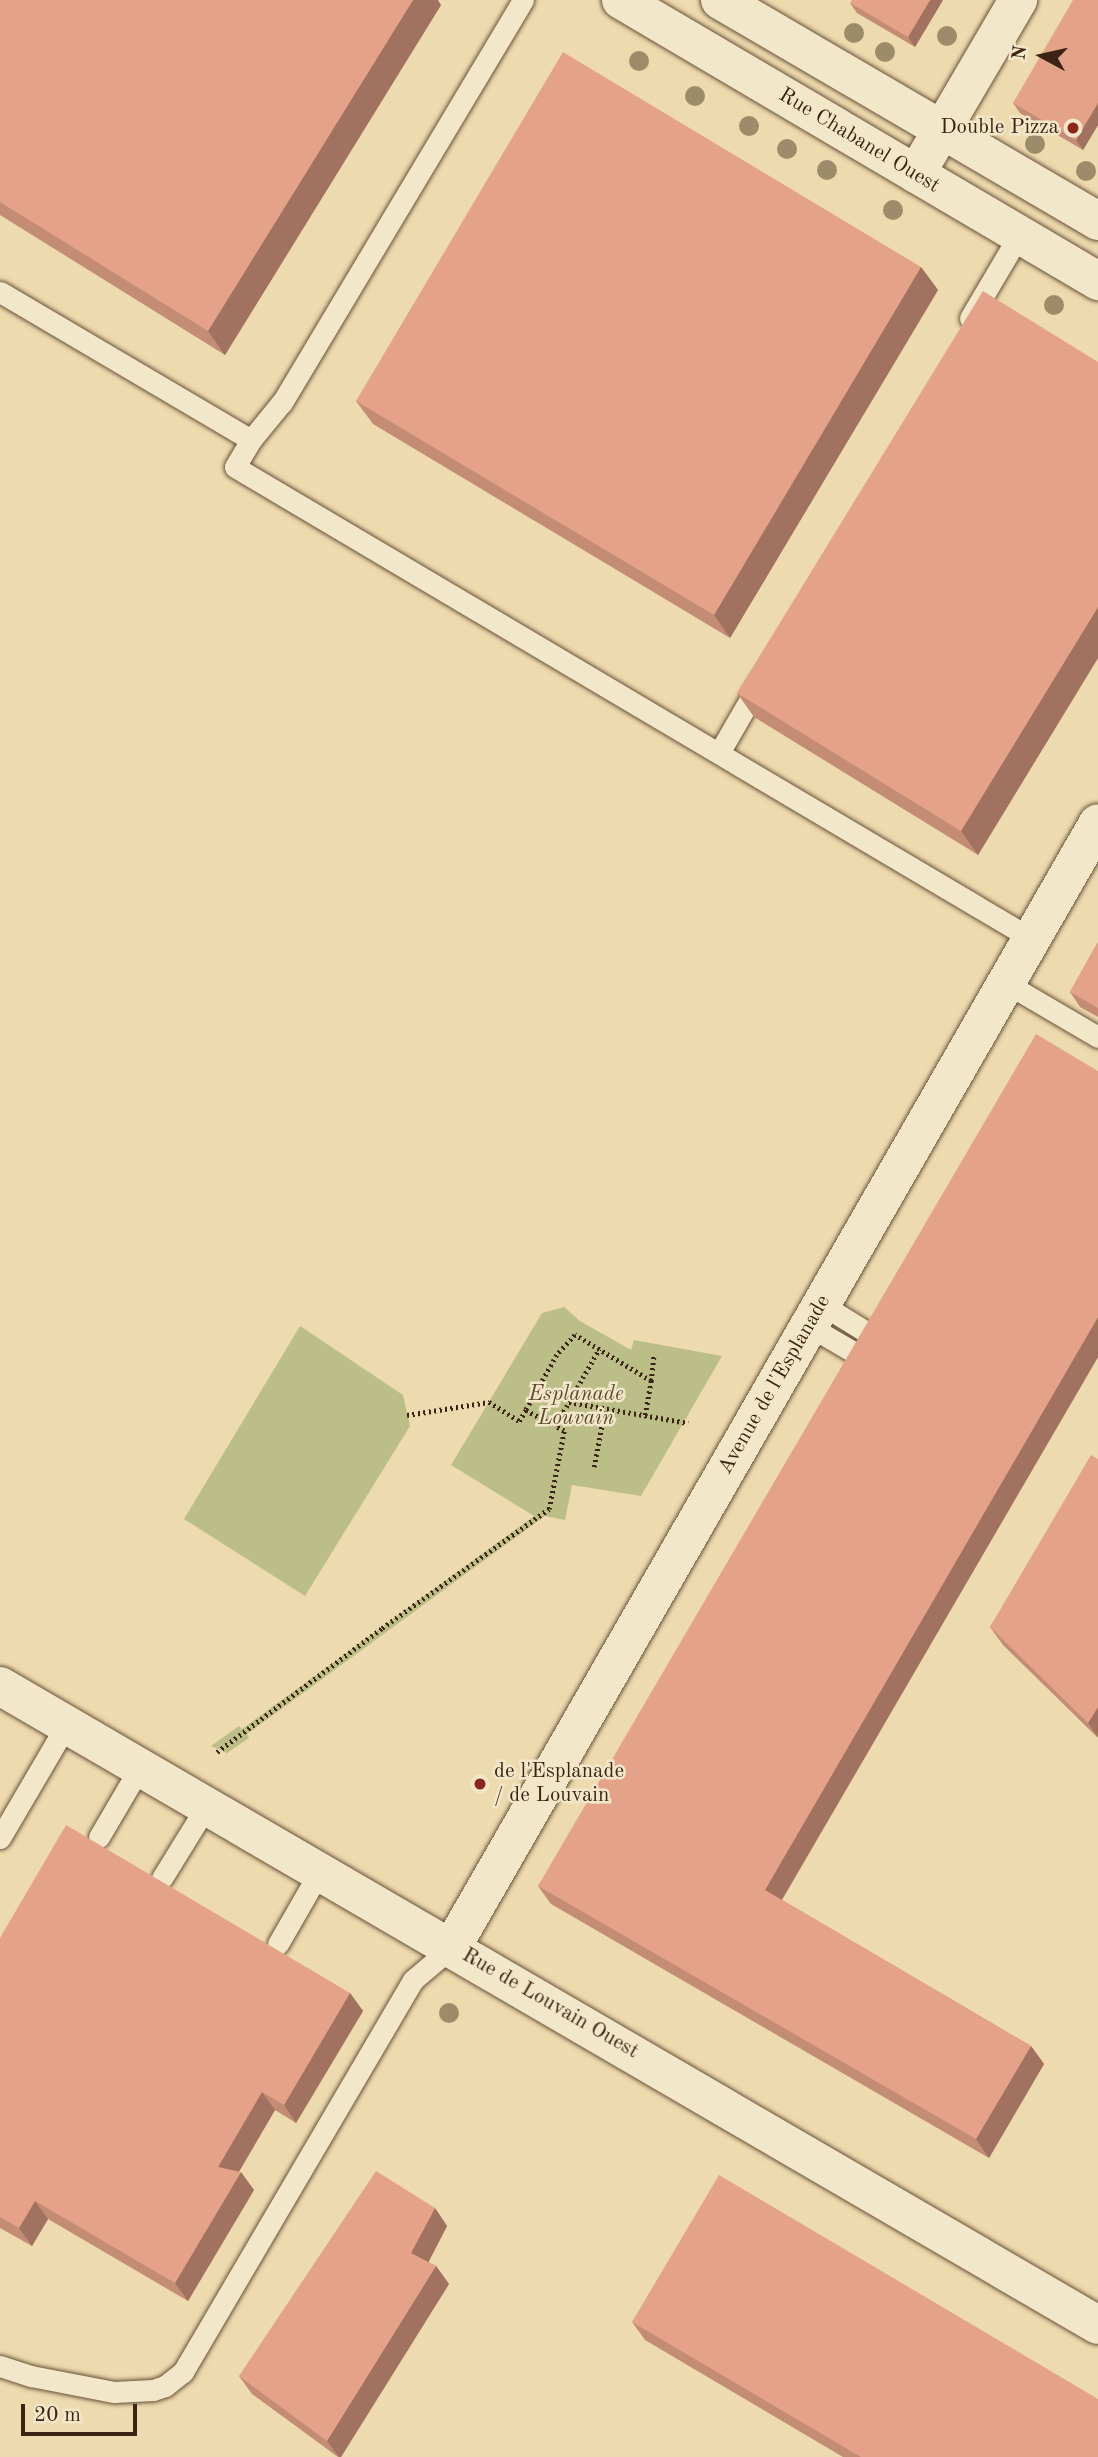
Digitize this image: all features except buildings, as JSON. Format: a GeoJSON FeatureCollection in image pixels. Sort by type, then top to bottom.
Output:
{"type":"FeatureCollection","features":[{"type":"Feature","properties":{"kind":"street","name":"Rue Chabanel Ouest"},"geometry":{"type":"LineString","coordinates":[[621,0],[1098,281]]}},
{"type":"Feature","properties":{"kind":"street"},"geometry":{"type":"LineString","coordinates":[[720,0],[1098,221]]}},
{"type":"Feature","properties":{"kind":"street"},"geometry":{"type":"LineString","coordinates":[[916,174],[1018,0]]}},
{"type":"Feature","properties":{"kind":"street","name":"Avenue de l'Esplanade"},"geometry":{"type":"LineString","coordinates":[[452,1947],[1098,823]]}},
{"type":"Feature","properties":{"kind":"street","name":"Rue de Louvain Ouest"},"geometry":{"type":"LineString","coordinates":[[0,1686],[1098,2325]]}},
{"type":"Feature","properties":{"kind":"lane"},"geometry":{"type":"LineString","coordinates":[[523,0],[282,402],[251,440],[235,467],[1032,939]]}},
{"type":"Feature","properties":{"kind":"lane"},"geometry":{"type":"LineString","coordinates":[[960,336],[1019,234]]}},
{"type":"Feature","properties":{"kind":"lane"},"geometry":{"type":"LineString","coordinates":[[0,292],[251,440]]}},
{"type":"Feature","properties":{"kind":"lane"},"geometry":{"type":"LineString","coordinates":[[719,753],[767,670]]}},
{"type":"Feature","properties":{"kind":"lane"},"geometry":{"type":"LineString","coordinates":[[1006,984],[1098,1037]]}},
{"type":"Feature","properties":{"kind":"lane"},"geometry":{"type":"LineString","coordinates":[[815,1315],[881,1340]]}},
{"type":"Feature","properties":{"kind":"lane"},"geometry":{"type":"LineString","coordinates":[[815,1315],[869,1361]]}},
{"type":"Feature","properties":{"kind":"lane"},"geometry":{"type":"LineString","coordinates":[[0,1838],[66,1724]]}},
{"type":"Feature","properties":{"kind":"lane"},"geometry":{"type":"LineString","coordinates":[[99,1837],[140,1767]]}},
{"type":"Feature","properties":{"kind":"lane"},"geometry":{"type":"LineString","coordinates":[[162,1878],[206,1805]]}},
{"type":"Feature","properties":{"kind":"lane"},"geometry":{"type":"LineString","coordinates":[[278,1944],[320,1871]]}},
{"type":"Feature","properties":{"kind":"lane"},"geometry":{"type":"LineString","coordinates":[[0,2365],[31,2376],[114,2392],[153,2390],[164,2386],[183,2372],[413,1980],[452,1947]]}},
{"type":"Feature","properties":{"kind":"path"},"geometry":{"type":"LineString","coordinates":[[407,1415],[489,1402],[519,1421],[558,1355],[575,1335],[651,1381]]}},
{"type":"Feature","properties":{"kind":"path"},"geometry":{"type":"LineString","coordinates":[[555,1426],[599,1349]]}},
{"type":"Feature","properties":{"kind":"path"},"geometry":{"type":"LineString","coordinates":[[645,1415],[654,1354]]}},
{"type":"Feature","properties":{"kind":"path"},"geometry":{"type":"LineString","coordinates":[[569,1402],[688,1423]]}},
{"type":"Feature","properties":{"kind":"path"},"geometry":{"type":"LineString","coordinates":[[594,1467],[605,1408]]}},
{"type":"Feature","properties":{"kind":"path"},"geometry":{"type":"LineString","coordinates":[[216,1752],[382,1628],[549,1509],[564,1432],[526,1410]]}},
{"type":"Feature","properties":{"kind":"green space","name":"Esplanade Louvain"},"geometry":{"type":"Polygon","coordinates":[[[564,1307],[580,1321],[631,1350],[634,1340],[722,1356],[641,1496],[572,1485],[565,1520],[545,1516],[247,1734],[249,1738],[227,1753],[211,1746],[239,1726],[242,1729],[534,1516],[451,1465],[542,1313],[564,1307]]]}},
{"type":"Feature","properties":{"kind":"green space"},"geometry":{"type":"Polygon","coordinates":[[[300,1326],[403,1395],[410,1426],[305,1596],[184,1519],[300,1326]]]}},
{"type":"Feature","properties":{"kind":"place","name":"Double Pizza"},"geometry":{"type":"Point","coordinates":[1073,128]}},
{"type":"Feature","properties":{"kind":"place","name":"de l'Esplanade / de Louvain"},"geometry":{"type":"Point","coordinates":[480,1784]}}]}
